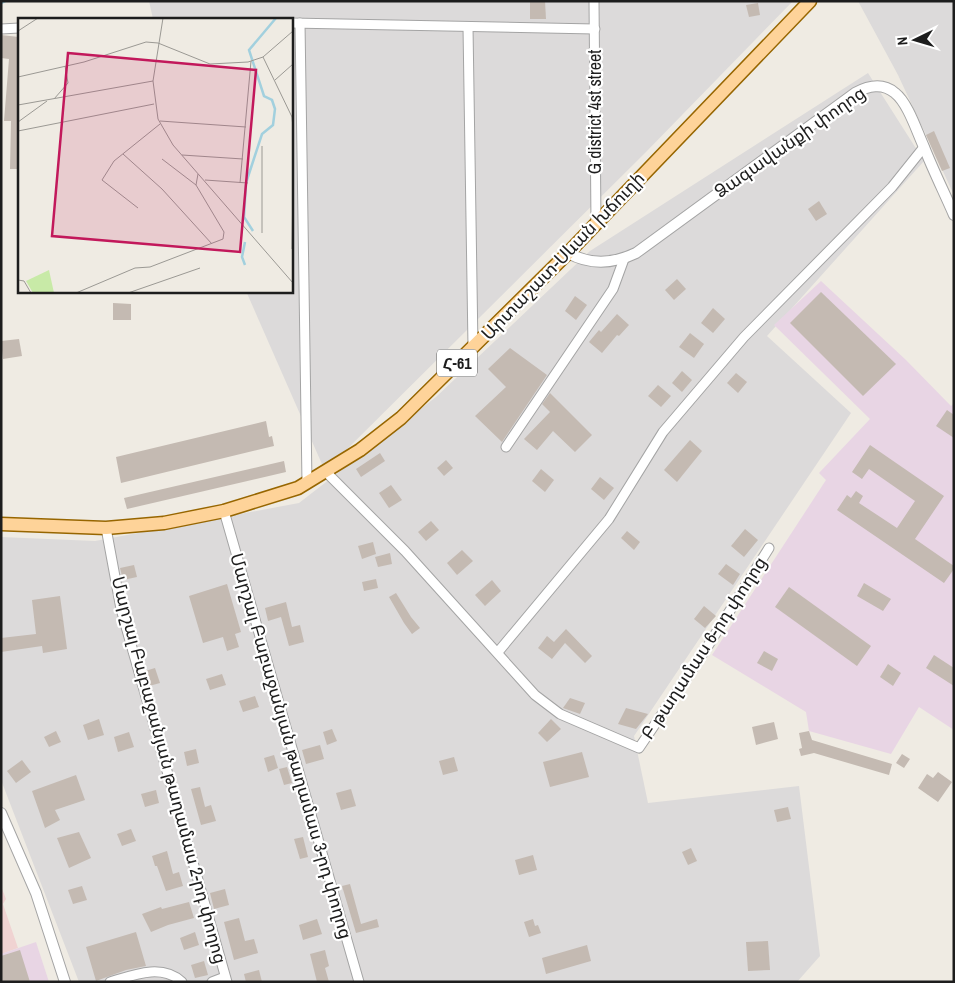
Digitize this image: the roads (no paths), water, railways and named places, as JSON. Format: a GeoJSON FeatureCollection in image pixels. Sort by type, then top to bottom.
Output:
{"type":"FeatureCollection","features":[{"type":"Feature","properties":{"kind":"main road","name":"Արտաշատ-Սևան խճուղի"},"geometry":{"type":"LineString","coordinates":[[1,524],[106,528],[164,523],[224,511],[298,488],[360,450],[401,418],[568,253],[810,1]]}},
{"type":"Feature","properties":{"kind":"street","name":"G district 4st street"},"geometry":{"type":"LineString","coordinates":[[594,1],[596,223]]}},
{"type":"Feature","properties":{"kind":"street"},"geometry":{"type":"LineString","coordinates":[[307,482],[295,23],[595,30]]}},
{"type":"Feature","properties":{"kind":"street"},"geometry":{"type":"LineString","coordinates":[[468,27],[473,347]]}},
{"type":"Feature","properties":{"kind":"street"},"geometry":{"type":"LineString","coordinates":[[1,29],[18,28]]}},
{"type":"Feature","properties":{"kind":"street","name":"Ձագավանքի փողոց"},"geometry":{"type":"LineString","coordinates":[[568,253],[580,260],[591,262],[624,259],[636,253],[855,93],[870,86],[885,87],[894,92],[902,101],[954,215]]}},
{"type":"Feature","properties":{"kind":"street"},"geometry":{"type":"LineString","coordinates":[[325,471],[405,551],[498,652],[610,519],[663,432],[744,337],[892,187],[924,147]]}},
{"type":"Feature","properties":{"kind":"street"},"geometry":{"type":"LineString","coordinates":[[506,447],[612,289],[624,259]]}},
{"type":"Feature","properties":{"kind":"street","name":"Մարշալ Բաբաջանյան թաղամաս 3-րդ փողոց"},"geometry":{"type":"LineString","coordinates":[[224,511],[359,982]]}},
{"type":"Feature","properties":{"kind":"street","name":"Մարշալ Բաբաջանյան թաղամաս 2-րդ փողոց"},"geometry":{"type":"LineString","coordinates":[[106,528],[121,609],[226,979]]}},
{"type":"Feature","properties":{"kind":"street","name":"Բ թաղամաս 6-րդ փողոց"},"geometry":{"type":"LineString","coordinates":[[498,652],[535,695],[560,714],[639,748],[706,649],[769,548]]}},
{"type":"Feature","properties":{"kind":"street"},"geometry":{"type":"LineString","coordinates":[[1,813],[36,894],[65,982]]}},
{"type":"Feature","properties":{"kind":"street"},"geometry":{"type":"LineString","coordinates":[[110,982],[156,970],[175,975],[182,982]]}},
{"type":"Feature","properties":{"kind":"street"},"geometry":{"type":"LineString","coordinates":[[212,982],[226,979]]}},
{"type":"Feature","properties":{"kind":"waterway"},"geometry":{"type":"LineString","coordinates":[[1,3],[5,1]]}}]}
